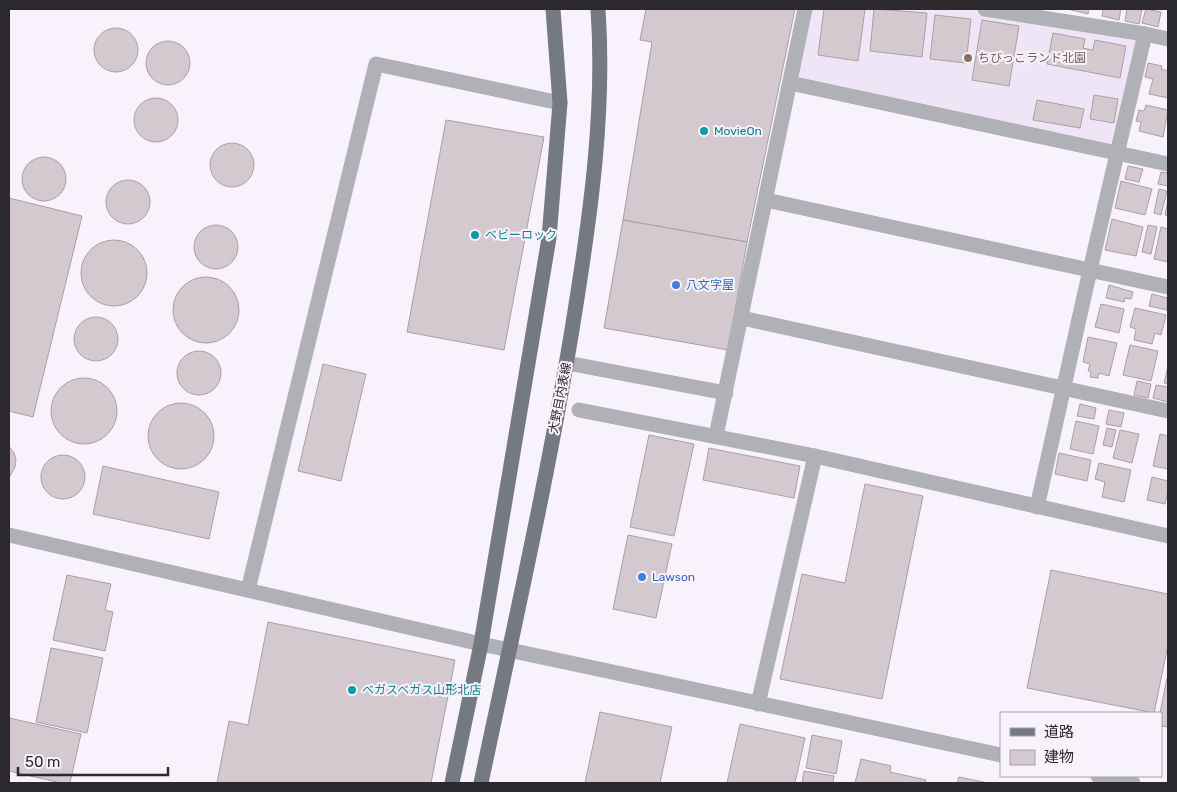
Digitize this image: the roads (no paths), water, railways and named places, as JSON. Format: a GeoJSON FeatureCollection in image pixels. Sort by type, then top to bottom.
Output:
{"type":"FeatureCollection","features":[{"type":"Feature","properties":{"kind":"main road"},"geometry":{"type":"LineString","coordinates":[[452,783],[481,644],[549,238],[560,103],[553,9]]}},
{"type":"Feature","properties":{"kind":"main road","name":"大野目内表線"},"geometry":{"type":"LineString","coordinates":[[482,783],[567,363],[582,268],[600,117],[600,34],[598,9]]}},
{"type":"Feature","properties":{"kind":"street"},"geometry":{"type":"LineString","coordinates":[[716,436],[805,9]]}},
{"type":"Feature","properties":{"kind":"street"},"geometry":{"type":"LineString","coordinates":[[986,9],[1016,11],[1146,34],[1168,40]]}},
{"type":"Feature","properties":{"kind":"street"},"geometry":{"type":"LineString","coordinates":[[1037,508],[1090,270],[1146,34]]}},
{"type":"Feature","properties":{"kind":"street"},"geometry":{"type":"LineString","coordinates":[[248,590],[376,64],[560,103]]}},
{"type":"Feature","properties":{"kind":"street"},"geometry":{"type":"LineString","coordinates":[[790,83],[1168,164]]}},
{"type":"Feature","properties":{"kind":"street"},"geometry":{"type":"LineString","coordinates":[[766,200],[1168,287]]}},
{"type":"Feature","properties":{"kind":"street"},"geometry":{"type":"LineString","coordinates":[[742,318],[1168,411]]}},
{"type":"Feature","properties":{"kind":"street"},"geometry":{"type":"LineString","coordinates":[[567,363],[726,393]]}},
{"type":"Feature","properties":{"kind":"street"},"geometry":{"type":"LineString","coordinates":[[579,410],[815,456],[1037,508],[1168,536]]}},
{"type":"Feature","properties":{"kind":"street"},"geometry":{"type":"LineString","coordinates":[[758,704],[815,456]]}},
{"type":"Feature","properties":{"kind":"street"},"geometry":{"type":"LineString","coordinates":[[9,535],[481,644],[1000,755]]}},
{"type":"Feature","properties":{"kind":"street"},"geometry":{"type":"LineString","coordinates":[[1103,777],[1133,783]]}},
{"type":"Feature","properties":{"kind":"place","name":"ちびっこランド北園"},"geometry":{"type":"Point","coordinates":[968,58]}},
{"type":"Feature","properties":{"kind":"place","name":"MovieOn"},"geometry":{"type":"Point","coordinates":[704,131]}},
{"type":"Feature","properties":{"kind":"place","name":"ベビーロック"},"geometry":{"type":"Point","coordinates":[475,235]}},
{"type":"Feature","properties":{"kind":"place","name":"八文字屋"},"geometry":{"type":"Point","coordinates":[676,285]}},
{"type":"Feature","properties":{"kind":"place","name":"Lawson"},"geometry":{"type":"Point","coordinates":[642,577]}},
{"type":"Feature","properties":{"kind":"place","name":"ベガスベガス山形北店"},"geometry":{"type":"Point","coordinates":[352,690]}}]}
